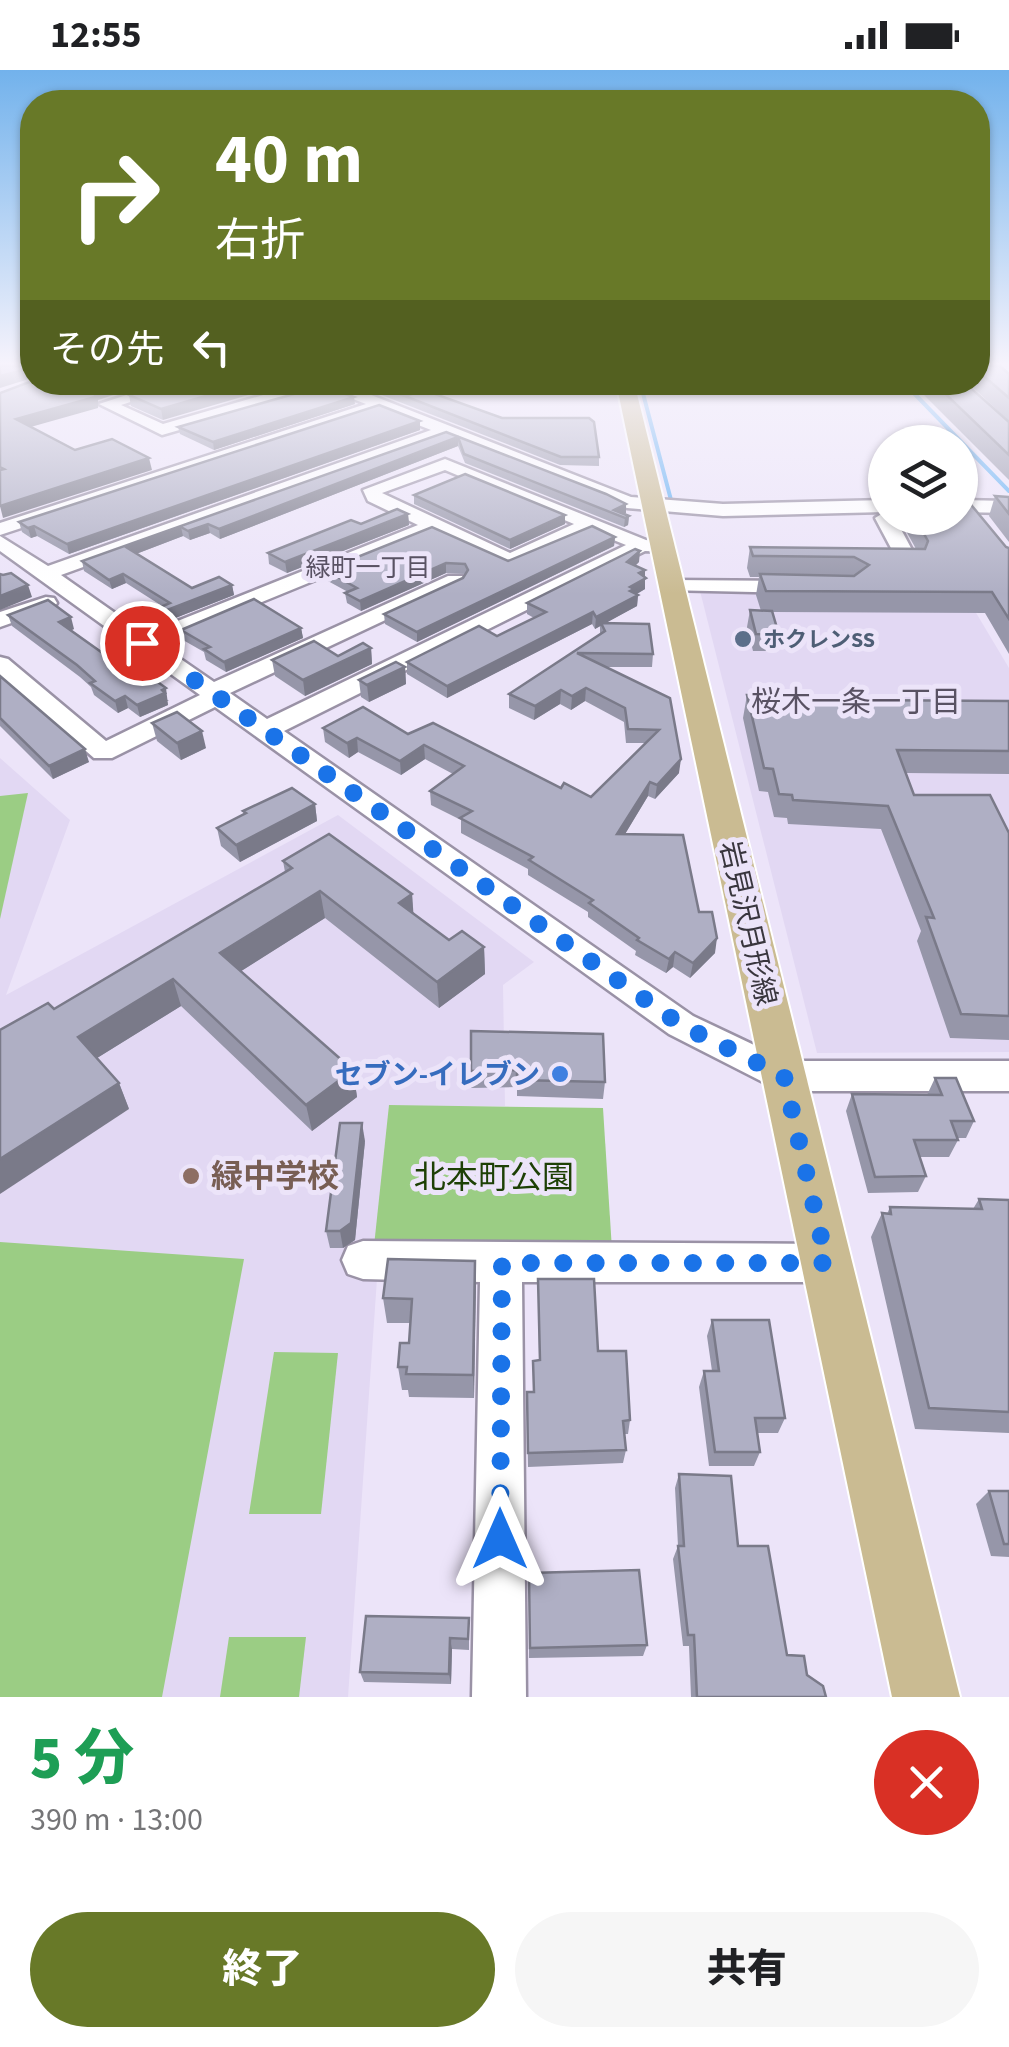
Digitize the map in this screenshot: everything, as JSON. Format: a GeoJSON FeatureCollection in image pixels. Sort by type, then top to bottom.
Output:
{"type":"FeatureCollection","features":[{"type":"Feature","properties":{"kind":"main road","name":"岩見沢月形線"},"geometry":{"type":"LineString","coordinates":[[637,442],[658,547],[926,1697]]}},
{"type":"Feature","properties":{"kind":"street"},"geometry":{"type":"LineString","coordinates":[[0,528],[265,442]]}},
{"type":"Feature","properties":{"kind":"street"},"geometry":{"type":"LineString","coordinates":[[45,574],[411,442]]}},
{"type":"Feature","properties":{"kind":"street"},"geometry":{"type":"LineString","coordinates":[[474,442],[628,502],[658,547]]}},
{"type":"Feature","properties":{"kind":"street"},"geometry":{"type":"LineString","coordinates":[[590,524],[510,561],[375,496],[372,490],[444,464],[590,524],[658,547],[810,587]]}},
{"type":"Feature","properties":{"kind":"street"},"geometry":{"type":"LineString","coordinates":[[978,506],[1009,506]]}},
{"type":"Feature","properties":{"kind":"street"},"geometry":{"type":"LineString","coordinates":[[266,730],[658,547],[868,514]]}},
{"type":"Feature","properties":{"kind":"street"},"geometry":{"type":"LineString","coordinates":[[978,522],[988,534]]}},
{"type":"Feature","properties":{"kind":"street"},"geometry":{"type":"LineString","coordinates":[[142,643],[434,525]]}},
{"type":"Feature","properties":{"kind":"street"},"geometry":{"type":"LineString","coordinates":[[896,535],[910,563]]}},
{"type":"Feature","properties":{"kind":"street"},"geometry":{"type":"LineString","coordinates":[[5,551],[45,574],[681,1025],[784,1076],[1009,1076]]}},
{"type":"Feature","properties":{"kind":"street"},"geometry":{"type":"LineString","coordinates":[[0,664],[103,752],[215,694],[456,580]]}},
{"type":"Feature","properties":{"kind":"street"},"geometry":{"type":"LineString","coordinates":[[0,620],[72,593]]}},
{"type":"Feature","properties":{"kind":"street"},"geometry":{"type":"LineString","coordinates":[[363,1260],[827,1263]]}},
{"type":"Feature","properties":{"kind":"street"},"geometry":{"type":"LineString","coordinates":[[499,1697],[502,1263]]}},
{"type":"Feature","properties":{"kind":"shaded area"},"geometry":{"type":"Polygon","coordinates":[[[700,591],[963,591],[1009,668],[1009,1052],[817,1053],[700,591]]]}},
{"type":"Feature","properties":{"kind":"shaded area","name":"緑中学校"},"geometry":{"type":"Polygon","coordinates":[[[0,758],[70,820],[6,995],[338,815],[534,962],[503,985],[505,1106],[389,1106],[348,1697],[0,1697],[0,758]]]}},
{"type":"Feature","properties":{"kind":"green space"},"geometry":{"type":"Polygon","coordinates":[[[28,793],[0,919],[0,796],[28,793]]]}},
{"type":"Feature","properties":{"kind":"green space","name":"北本町公園"},"geometry":{"type":"Polygon","coordinates":[[[389,1105],[603,1108],[612,1250],[374,1246],[389,1105]]]}},
{"type":"Feature","properties":{"kind":"green space"},"geometry":{"type":"Polygon","coordinates":[[[0,1242],[244,1259],[162,1697],[0,1697],[0,1242]]]}},
{"type":"Feature","properties":{"kind":"green space"},"geometry":{"type":"Polygon","coordinates":[[[274,1352],[338,1353],[321,1514],[249,1514],[274,1352]]]}},
{"type":"Feature","properties":{"kind":"green space"},"geometry":{"type":"Polygon","coordinates":[[[229,1637],[306,1637],[299,1697],[220,1697],[229,1637]]]}},
{"type":"Feature","properties":{"kind":"building"},"geometry":{"type":"Polygon","coordinates":[[[0,442],[60,442],[75,450],[118,442],[149,458],[0,506],[0,470],[4,469],[0,467],[0,442]]]}},
{"type":"Feature","properties":{"kind":"building"},"geometry":{"type":"Polygon","coordinates":[[[265,442],[360,442],[67,544],[19,522],[265,442]]]}},
{"type":"Feature","properties":{"kind":"building"},"geometry":{"type":"Polygon","coordinates":[[[418,442],[445,442],[219,529],[208,524],[188,531],[181,527],[126,547],[192,588],[219,577],[232,585],[157,614],[151,611],[170,603],[123,574],[109,580],[82,561],[418,442]]]}},
{"type":"Feature","properties":{"kind":"building"},"geometry":{"type":"Polygon","coordinates":[[[460,442],[472,442],[606,494],[626,504],[614,510],[629,516],[625,518],[464,454],[460,442]]]}},
{"type":"Feature","properties":{"kind":"building"},"geometry":{"type":"Polygon","coordinates":[[[522,442],[597,442],[599,457],[561,457],[522,442]]]}},
{"type":"Feature","properties":{"kind":"building"},"geometry":{"type":"Polygon","coordinates":[[[995,442],[1009,442],[1009,455],[995,442]]]}},
{"type":"Feature","properties":{"kind":"building"},"geometry":{"type":"Polygon","coordinates":[[[465,474],[565,515],[510,540],[414,495],[465,474]]]}},
{"type":"Feature","properties":{"kind":"building"},"geometry":{"type":"Polygon","coordinates":[[[995,496],[1009,497],[1009,514],[995,496]]]}},
{"type":"Feature","properties":{"kind":"building"},"geometry":{"type":"Polygon","coordinates":[[[397,509],[408,514],[285,562],[268,553],[351,520],[361,524],[397,509]]]}},
{"type":"Feature","properties":{"kind":"building"},"geometry":{"type":"Polygon","coordinates":[[[978,513],[1009,548],[1009,619],[992,592],[766,591],[760,574],[854,576],[869,565],[854,557],[753,556],[750,547],[925,549],[928,541],[925,535],[978,535],[978,513]]]}},
{"type":"Feature","properties":{"kind":"building"},"geometry":{"type":"Polygon","coordinates":[[[592,526],[615,537],[417,632],[384,614],[463,578],[468,570],[465,564],[446,563],[360,601],[345,593],[357,588],[325,570],[432,527],[508,561],[592,526]]]}},
{"type":"Feature","properties":{"kind":"building"},"geometry":{"type":"Polygon","coordinates":[[[635,549],[640,551],[627,562],[645,570],[639,573],[646,578],[630,587],[638,595],[596,617],[593,612],[447,686],[407,662],[479,626],[497,636],[546,612],[527,603],[635,549]]]}},
{"type":"Feature","properties":{"kind":"building"},"geometry":{"type":"Polygon","coordinates":[[[11,573],[28,585],[0,596],[0,574],[11,573]]]}},
{"type":"Feature","properties":{"kind":"building"},"geometry":{"type":"Polygon","coordinates":[[[254,599],[301,628],[224,662],[204,649],[210,647],[181,630],[254,599]]]}},
{"type":"Feature","properties":{"kind":"building"},"geometry":{"type":"Polygon","coordinates":[[[48,600],[71,617],[59,622],[104,654],[113,650],[166,688],[162,690],[165,693],[137,705],[125,696],[115,701],[90,683],[95,681],[77,665],[8,615],[48,600]]]}},
{"type":"Feature","properties":{"kind":"building"},"geometry":{"type":"Polygon","coordinates":[[[750,610],[772,611],[779,635],[756,634],[750,610]]]}},
{"type":"Feature","properties":{"kind":"building"},"geometry":{"type":"Polygon","coordinates":[[[601,623],[649,624],[653,654],[577,653],[670,698],[681,759],[657,785],[650,782],[617,834],[683,835],[699,912],[712,912],[717,938],[693,963],[675,952],[669,959],[637,940],[589,903],[593,900],[529,860],[533,857],[460,818],[472,811],[430,791],[464,766],[424,745],[400,761],[357,738],[347,743],[323,728],[363,707],[408,734],[433,723],[561,788],[564,783],[591,797],[659,730],[628,729],[625,708],[586,688],[572,696],[561,690],[535,706],[509,694],[605,631],[601,623]]]}},
{"type":"Feature","properties":{"kind":"building"},"geometry":{"type":"Polygon","coordinates":[[[314,641],[338,656],[363,643],[371,648],[303,680],[272,660],[314,641]]]}},
{"type":"Feature","properties":{"kind":"building"},"geometry":{"type":"Polygon","coordinates":[[[396,662],[405,667],[367,685],[359,680],[396,662]]]}},
{"type":"Feature","properties":{"kind":"building"},"geometry":{"type":"Polygon","coordinates":[[[0,676],[85,749],[49,766],[0,718],[0,676]]]}},
{"type":"Feature","properties":{"kind":"building"},"geometry":{"type":"Polygon","coordinates":[[[747,695],[1009,701],[1009,751],[897,750],[914,795],[990,795],[1009,833],[1009,1016],[961,1014],[926,917],[934,918],[888,806],[793,800],[792,795],[779,794],[773,769],[764,768],[747,695]]]}},
{"type":"Feature","properties":{"kind":"building"},"geometry":{"type":"Polygon","coordinates":[[[177,712],[202,731],[177,743],[152,723],[177,712]]]}},
{"type":"Feature","properties":{"kind":"building"},"geometry":{"type":"Polygon","coordinates":[[[292,788],[315,804],[236,845],[217,828],[246,813],[243,811],[292,788]]]}},
{"type":"Feature","properties":{"kind":"building"},"geometry":{"type":"Polygon","coordinates":[[[329,834],[412,894],[399,903],[449,940],[462,931],[484,947],[437,982],[320,891],[220,953],[353,1070],[306,1105],[173,979],[78,1037],[119,1083],[0,1159],[0,1030],[48,1003],[54,1009],[292,868],[283,861],[329,834]]]}},
{"type":"Feature","properties":{"kind":"building"},"geometry":{"type":"Polygon","coordinates":[[[471,1031],[603,1034],[605,1082],[517,1080],[517,1070],[471,1071],[471,1031]]]}},
{"type":"Feature","properties":{"kind":"building"},"geometry":{"type":"Polygon","coordinates":[[[935,1078],[956,1078],[974,1121],[951,1121],[958,1140],[914,1140],[926,1176],[875,1177],[852,1094],[942,1095],[935,1078]]]}},
{"type":"Feature","properties":{"kind":"building"},"geometry":{"type":"Polygon","coordinates":[[[340,1123],[362,1123],[351,1223],[340,1231],[326,1231],[340,1123]]]}},
{"type":"Feature","properties":{"kind":"building"},"geometry":{"type":"Polygon","coordinates":[[[979,1199],[1009,1200],[1009,1412],[929,1408],[882,1213],[891,1214],[890,1207],[982,1209],[979,1199]]]}},
{"type":"Feature","properties":{"kind":"building"},"geometry":{"type":"Polygon","coordinates":[[[388,1259],[475,1261],[473,1375],[406,1374],[407,1367],[398,1367],[400,1343],[409,1343],[412,1299],[383,1298],[388,1259]]]}},
{"type":"Feature","properties":{"kind":"building"},"geometry":{"type":"Polygon","coordinates":[[[538,1279],[594,1279],[598,1351],[626,1351],[630,1420],[623,1421],[626,1450],[528,1453],[527,1392],[534,1392],[533,1361],[540,1360],[538,1279]]]}},
{"type":"Feature","properties":{"kind":"building"},"geometry":{"type":"Polygon","coordinates":[[[712,1320],[769,1320],[785,1418],[755,1418],[760,1452],[715,1452],[704,1371],[719,1371],[712,1320]]]}},
{"type":"Feature","properties":{"kind":"building"},"geometry":{"type":"Polygon","coordinates":[[[679,1474],[731,1476],[738,1546],[768,1546],[787,1655],[804,1656],[807,1675],[823,1686],[826,1697],[697,1697],[694,1635],[688,1635],[678,1546],[684,1546],[679,1474]]]}},
{"type":"Feature","properties":{"kind":"building"},"geometry":{"type":"Polygon","coordinates":[[[989,1491],[1009,1491],[1009,1544],[1004,1544],[989,1491]]]}},
{"type":"Feature","properties":{"kind":"building"},"geometry":{"type":"Polygon","coordinates":[[[639,1570],[647,1645],[530,1648],[529,1573],[639,1570]]]}},
{"type":"Feature","properties":{"kind":"building"},"geometry":{"type":"Polygon","coordinates":[[[366,1616],[469,1618],[468,1639],[450,1638],[449,1674],[360,1672],[366,1616]]]}},
{"type":"Feature","properties":{"kind":"waterway"},"geometry":{"type":"LineString","coordinates":[[656,442],[671,500]]}},
{"type":"Feature","properties":{"kind":"waterway"},"geometry":{"type":"LineString","coordinates":[[961,442],[1009,491]]}},
{"type":"Feature","properties":{"kind":"place","name":"ホクレンSS"},"geometry":{"type":"Point","coordinates":[743,639]}},
{"type":"Feature","properties":{"kind":"place","name":"セブン-イレブン"},"geometry":{"type":"Point","coordinates":[560,1074]}},
{"type":"Feature","properties":{"kind":"place","name":"緑中学校"},"geometry":{"type":"Point","coordinates":[191,1176]}},
{"type":"Feature","properties":{"kind":"district","name":"緑町一丁目"},"geometry":{"type":"Point","coordinates":[368,567]}},
{"type":"Feature","properties":{"kind":"district","name":"桜木一条一丁目"},"geometry":{"type":"Point","coordinates":[856,702]}},
{"type":"Feature","properties":{"kind":"route"},"geometry":{"type":"LineString","coordinates":[[142,643],[681,1025],[784,1076],[827,1263],[502,1263],[500,1539]]}}]}
